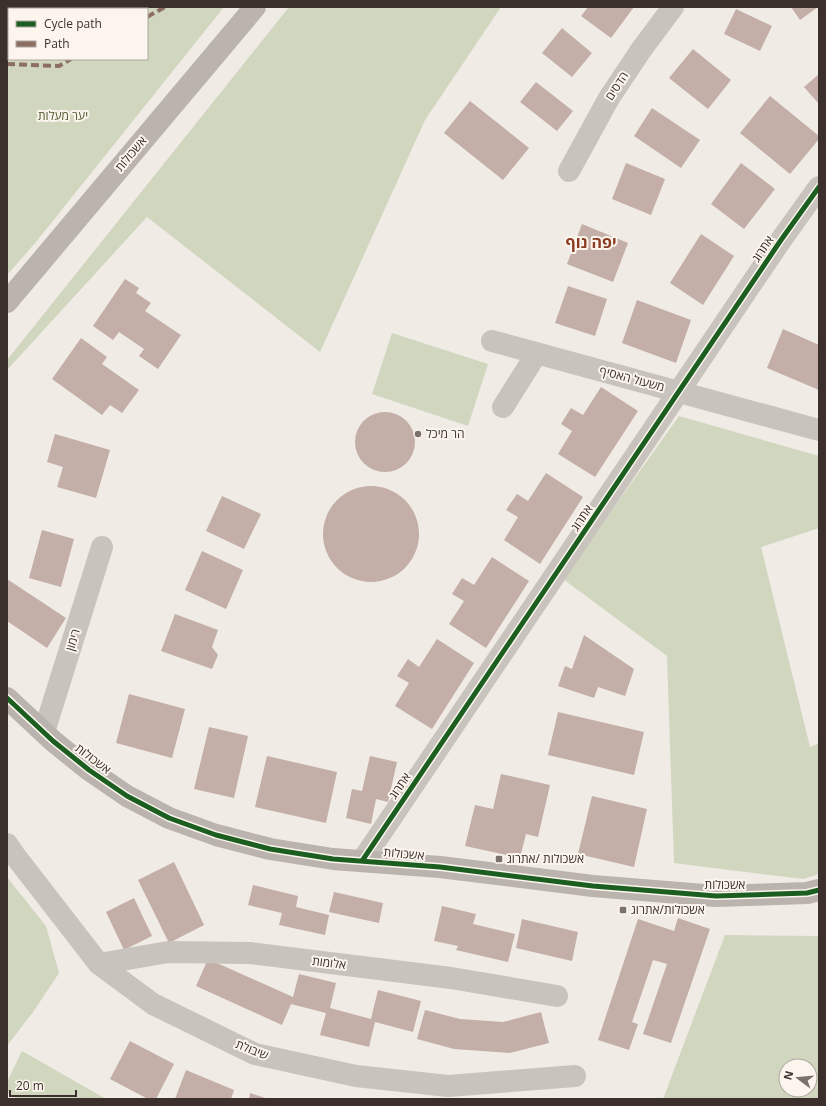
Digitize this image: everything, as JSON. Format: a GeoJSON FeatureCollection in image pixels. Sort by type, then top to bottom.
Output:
{"type":"FeatureCollection","features":[{"type":"Feature","properties":{"kind":"street","name":"אשכולות"},"geometry":{"type":"LineString","coordinates":[[7,302],[255,7]]}},
{"type":"Feature","properties":{"kind":"street","name":"הדסים"},"geometry":{"type":"LineString","coordinates":[[569,171],[609,98],[641,50],[673,7]]}},
{"type":"Feature","properties":{"kind":"street","name":"אתרוג"},"geometry":{"type":"LineString","coordinates":[[362,861],[781,240],[819,187]]}},
{"type":"Feature","properties":{"kind":"street","name":"משעול האסיף"},"geometry":{"type":"LineString","coordinates":[[492,340],[819,430]]}},
{"type":"Feature","properties":{"kind":"street"},"geometry":{"type":"LineString","coordinates":[[503,407],[537,353]]}},
{"type":"Feature","properties":{"kind":"street","name":"רימון"},"geometry":{"type":"LineString","coordinates":[[44,732],[102,547]]}},
{"type":"Feature","properties":{"kind":"street","name":"אשכולות"},"geometry":{"type":"LineString","coordinates":[[7,698],[44,732],[96,775],[127,796],[169,818],[216,835],[270,849],[333,859],[440,867],[593,886],[716,896],[807,893],[819,890]]}},
{"type":"Feature","properties":{"kind":"street","name":"שיבולת"},"geometry":{"type":"LineString","coordinates":[[7,844],[99,964],[153,1004],[255,1054],[356,1076],[448,1086],[575,1076]]}},
{"type":"Feature","properties":{"kind":"street","name":"אלומות"},"geometry":{"type":"LineString","coordinates":[[99,964],[168,952],[250,953],[451,978],[557,996]]}},
{"type":"Feature","properties":{"kind":"green space","name":"יער מעלות"},"geometry":{"type":"Polygon","coordinates":[[[7,7],[224,7],[36,242],[7,275],[7,7]]]}},
{"type":"Feature","properties":{"kind":"green space"},"geometry":{"type":"Polygon","coordinates":[[[289,7],[501,7],[425,120],[320,352],[147,217],[7,370],[7,360],[289,7]]]}},
{"type":"Feature","properties":{"kind":"green space"},"geometry":{"type":"Polygon","coordinates":[[[392,333],[488,364],[468,426],[372,394],[392,333]]]}},
{"type":"Feature","properties":{"kind":"green space"},"geometry":{"type":"Polygon","coordinates":[[[679,416],[819,456],[819,528],[761,547],[810,747],[819,743],[819,874],[803,879],[674,863],[667,656],[563,579],[679,416]]]}},
{"type":"Feature","properties":{"kind":"green space"},"geometry":{"type":"Polygon","coordinates":[[[7,877],[46,926],[59,973],[33,1012],[7,1046],[7,877]]]}},
{"type":"Feature","properties":{"kind":"green space"},"geometry":{"type":"Polygon","coordinates":[[[725,935],[819,936],[819,1099],[663,1099],[725,935]]]}},
{"type":"Feature","properties":{"kind":"green space"},"geometry":{"type":"Polygon","coordinates":[[[22,1051],[106,1099],[17,1099],[7,1092],[7,1082],[22,1051]]]}},
{"type":"Feature","properties":{"kind":"building"},"geometry":{"type":"Polygon","coordinates":[[[588,7],[634,7],[611,38],[581,16],[588,7]]]}},
{"type":"Feature","properties":{"kind":"building"},"geometry":{"type":"Polygon","coordinates":[[[791,7],[818,7],[800,20],[791,7]]]}},
{"type":"Feature","properties":{"kind":"building"},"geometry":{"type":"Polygon","coordinates":[[[736,9],[772,26],[760,51],[724,34],[736,9]]]}},
{"type":"Feature","properties":{"kind":"building"},"geometry":{"type":"Polygon","coordinates":[[[562,28],[592,53],[572,77],[542,53],[562,28]]]}},
{"type":"Feature","properties":{"kind":"building"},"geometry":{"type":"Polygon","coordinates":[[[693,49],[731,80],[708,109],[669,78],[693,49]]]}},
{"type":"Feature","properties":{"kind":"building"},"geometry":{"type":"Polygon","coordinates":[[[819,74],[819,104],[804,87],[819,74]]]}},
{"type":"Feature","properties":{"kind":"building"},"geometry":{"type":"Polygon","coordinates":[[[536,82],[573,111],[557,131],[520,102],[536,82]]]}},
{"type":"Feature","properties":{"kind":"building"},"geometry":{"type":"Polygon","coordinates":[[[770,96],[819,136],[819,139],[790,174],[740,133],[770,96]]]}},
{"type":"Feature","properties":{"kind":"building"},"geometry":{"type":"Polygon","coordinates":[[[470,101],[529,148],[503,180],[444,133],[470,101]]]}},
{"type":"Feature","properties":{"kind":"building"},"geometry":{"type":"Polygon","coordinates":[[[652,108],[700,140],[681,168],[634,136],[652,108]]]}},
{"type":"Feature","properties":{"kind":"building"},"geometry":{"type":"Polygon","coordinates":[[[626,163],[665,179],[651,215],[612,199],[626,163]]]}},
{"type":"Feature","properties":{"kind":"building"},"geometry":{"type":"Polygon","coordinates":[[[741,163],[775,189],[744,229],[711,204],[741,163]]]}},
{"type":"Feature","properties":{"kind":"building"},"geometry":{"type":"Polygon","coordinates":[[[582,224],[628,243],[613,282],[567,264],[582,224]]]}},
{"type":"Feature","properties":{"kind":"building"},"geometry":{"type":"Polygon","coordinates":[[[701,234],[734,256],[703,305],[670,283],[701,234]]]}},
{"type":"Feature","properties":{"kind":"building"},"geometry":{"type":"Polygon","coordinates":[[[125,279],[139,288],[136,293],[151,303],[145,311],[181,335],[158,369],[139,356],[144,349],[119,332],[113,340],[93,326],[125,279]]]}},
{"type":"Feature","properties":{"kind":"building"},"geometry":{"type":"Polygon","coordinates":[[[568,286],[607,299],[595,336],[555,323],[568,286]]]}},
{"type":"Feature","properties":{"kind":"building"},"geometry":{"type":"Polygon","coordinates":[[[637,300],[691,320],[676,363],[622,343],[637,300]]]}},
{"type":"Feature","properties":{"kind":"building"},"geometry":{"type":"Polygon","coordinates":[[[783,329],[819,345],[819,390],[767,368],[783,329]]]}},
{"type":"Feature","properties":{"kind":"building"},"geometry":{"type":"Polygon","coordinates":[[[81,338],[107,357],[102,364],[139,390],[122,413],[110,405],[102,415],[52,379],[81,338]]]}},
{"type":"Feature","properties":{"kind":"building"},"geometry":{"type":"Polygon","coordinates":[[[601,387],[638,411],[595,477],[558,454],[572,431],[561,424],[571,408],[583,415],[601,387]]]}},
{"type":"Feature","properties":{"kind":"building"},"geometry":{"type":"Polygon","coordinates":[[[385,412],[402,417],[410,425],[415,442],[410,459],[402,467],[385,472],[368,467],[360,459],[355,442],[360,425],[368,417],[385,412]]]}},
{"type":"Feature","properties":{"kind":"building"},"geometry":{"type":"Polygon","coordinates":[[[55,434],[110,450],[96,498],[57,487],[63,467],[47,462],[55,434]]]}},
{"type":"Feature","properties":{"kind":"building"},"geometry":{"type":"Polygon","coordinates":[[[546,473],[583,497],[540,564],[504,540],[518,517],[506,510],[517,494],[528,501],[546,473]]]}},
{"type":"Feature","properties":{"kind":"building"},"geometry":{"type":"Polygon","coordinates":[[[371,486],[389,490],[405,500],[415,516],[419,534],[415,552],[405,568],[389,578],[371,582],[353,578],[337,568],[327,552],[323,534],[327,516],[337,500],[353,490],[371,486]]]}},
{"type":"Feature","properties":{"kind":"building"},"geometry":{"type":"Polygon","coordinates":[[[222,496],[261,514],[244,549],[206,531],[222,496]]]}},
{"type":"Feature","properties":{"kind":"building"},"geometry":{"type":"Polygon","coordinates":[[[42,530],[74,539],[61,587],[29,578],[42,530]]]}},
{"type":"Feature","properties":{"kind":"building"},"geometry":{"type":"Polygon","coordinates":[[[202,551],[243,570],[226,609],[185,590],[202,551]]]}},
{"type":"Feature","properties":{"kind":"building"},"geometry":{"type":"Polygon","coordinates":[[[492,557],[529,581],[486,648],[449,624],[464,601],[452,594],[462,578],[474,585],[492,557]]]}},
{"type":"Feature","properties":{"kind":"building"},"geometry":{"type":"Polygon","coordinates":[[[7,579],[66,618],[47,648],[7,621],[7,579]]]}},
{"type":"Feature","properties":{"kind":"building"},"geometry":{"type":"Polygon","coordinates":[[[175,614],[218,630],[212,647],[218,655],[212,669],[161,651],[175,614]]]}},
{"type":"Feature","properties":{"kind":"building"},"geometry":{"type":"Polygon","coordinates":[[[584,635],[634,669],[625,696],[598,687],[594,698],[558,686],[565,666],[572,669],[584,635]]]}},
{"type":"Feature","properties":{"kind":"building"},"geometry":{"type":"Polygon","coordinates":[[[437,639],[474,663],[432,729],[395,706],[409,683],[397,676],[408,659],[419,667],[437,639]]]}},
{"type":"Feature","properties":{"kind":"building"},"geometry":{"type":"Polygon","coordinates":[[[129,694],[185,709],[172,758],[116,743],[129,694]]]}},
{"type":"Feature","properties":{"kind":"building"},"geometry":{"type":"Polygon","coordinates":[[[558,712],[644,732],[634,775],[548,755],[558,712]]]}},
{"type":"Feature","properties":{"kind":"building"},"geometry":{"type":"Polygon","coordinates":[[[209,727],[248,736],[234,798],[194,789],[209,727]]]}},
{"type":"Feature","properties":{"kind":"building"},"geometry":{"type":"Polygon","coordinates":[[[267,756],[337,772],[326,823],[255,807],[267,756]]]}},
{"type":"Feature","properties":{"kind":"building"},"geometry":{"type":"Polygon","coordinates":[[[370,756],[397,762],[388,802],[376,799],[371,824],[346,818],[352,789],[362,791],[370,756]]]}},
{"type":"Feature","properties":{"kind":"building"},"geometry":{"type":"Polygon","coordinates":[[[501,774],[550,785],[538,837],[526,834],[520,858],[465,846],[475,805],[493,809],[501,774]]]}},
{"type":"Feature","properties":{"kind":"building"},"geometry":{"type":"Polygon","coordinates":[[[592,796],[647,809],[634,867],[578,854],[592,796]]]}},
{"type":"Feature","properties":{"kind":"building"},"geometry":{"type":"Polygon","coordinates":[[[174,862],[204,925],[169,943],[138,880],[174,862]]]}},
{"type":"Feature","properties":{"kind":"building"},"geometry":{"type":"Polygon","coordinates":[[[253,885],[298,896],[296,907],[329,915],[325,935],[279,925],[282,913],[248,905],[253,885]]]}},
{"type":"Feature","properties":{"kind":"building"},"geometry":{"type":"Polygon","coordinates":[[[334,892],[383,903],[379,923],[329,912],[334,892]]]}},
{"type":"Feature","properties":{"kind":"building"},"geometry":{"type":"Polygon","coordinates":[[[134,898],[152,936],[124,950],[106,912],[134,898]]]}},
{"type":"Feature","properties":{"kind":"building"},"geometry":{"type":"Polygon","coordinates":[[[442,906],[476,914],[473,924],[515,934],[508,962],[456,950],[458,946],[434,941],[442,906]]]}},
{"type":"Feature","properties":{"kind":"building"},"geometry":{"type":"Polygon","coordinates":[[[678,918],[710,929],[671,1043],[643,1034],[667,964],[653,960],[632,1022],[638,1024],[629,1050],[598,1040],[638,919],[674,931],[678,918]]]}},
{"type":"Feature","properties":{"kind":"building"},"geometry":{"type":"Polygon","coordinates":[[[522,919],[578,932],[572,961],[516,948],[522,919]]]}},
{"type":"Feature","properties":{"kind":"building"},"geometry":{"type":"Polygon","coordinates":[[[208,959],[293,997],[299,974],[336,983],[330,1008],[371,1019],[378,990],[421,1001],[413,1032],[375,1022],[369,1047],[320,1035],[326,1013],[291,1004],[282,1025],[196,986],[208,959]]]}},
{"type":"Feature","properties":{"kind":"building"},"geometry":{"type":"Polygon","coordinates":[[[425,1010],[460,1019],[503,1022],[541,1012],[549,1043],[510,1053],[454,1049],[417,1039],[425,1010]]]}},
{"type":"Feature","properties":{"kind":"building"},"geometry":{"type":"Polygon","coordinates":[[[130,1041],[174,1064],[156,1099],[148,1099],[110,1079],[130,1041]]]}},
{"type":"Feature","properties":{"kind":"building"},"geometry":{"type":"Polygon","coordinates":[[[186,1070],[234,1090],[231,1099],[175,1099],[186,1070]]]}},
{"type":"Feature","properties":{"kind":"building"},"geometry":{"type":"Polygon","coordinates":[[[250,1093],[268,1099],[249,1099],[250,1093]]]}},
{"type":"Feature","properties":{"kind":"marked path"},"geometry":{"type":"LineString","coordinates":[[148,16],[165,7]]}},
{"type":"Feature","properties":{"kind":"marked path"},"geometry":{"type":"LineString","coordinates":[[7,64],[59,66],[69,60]]}},
{"type":"Feature","properties":{"kind":"cycle path"},"geometry":{"type":"LineString","coordinates":[[362,861],[781,240],[819,187]]}},
{"type":"Feature","properties":{"kind":"cycle path"},"geometry":{"type":"LineString","coordinates":[[7,698],[53,741],[89,770],[127,796],[169,818],[216,835],[270,849],[333,859],[440,867],[593,886],[716,896],[807,893],[819,890]]}},
{"type":"Feature","properties":{"kind":"place","name":"הר מיכל"},"geometry":{"type":"Point","coordinates":[418,434]}},
{"type":"Feature","properties":{"kind":"place","name":"אשכולות /אתרוג"},"geometry":{"type":"Point","coordinates":[499,859]}},
{"type":"Feature","properties":{"kind":"place","name":"אשכולות/אתרוג"},"geometry":{"type":"Point","coordinates":[623,910]}},
{"type":"Feature","properties":{"kind":"district","name":"יפה נוף"},"geometry":{"type":"Point","coordinates":[591,242]}}]}
